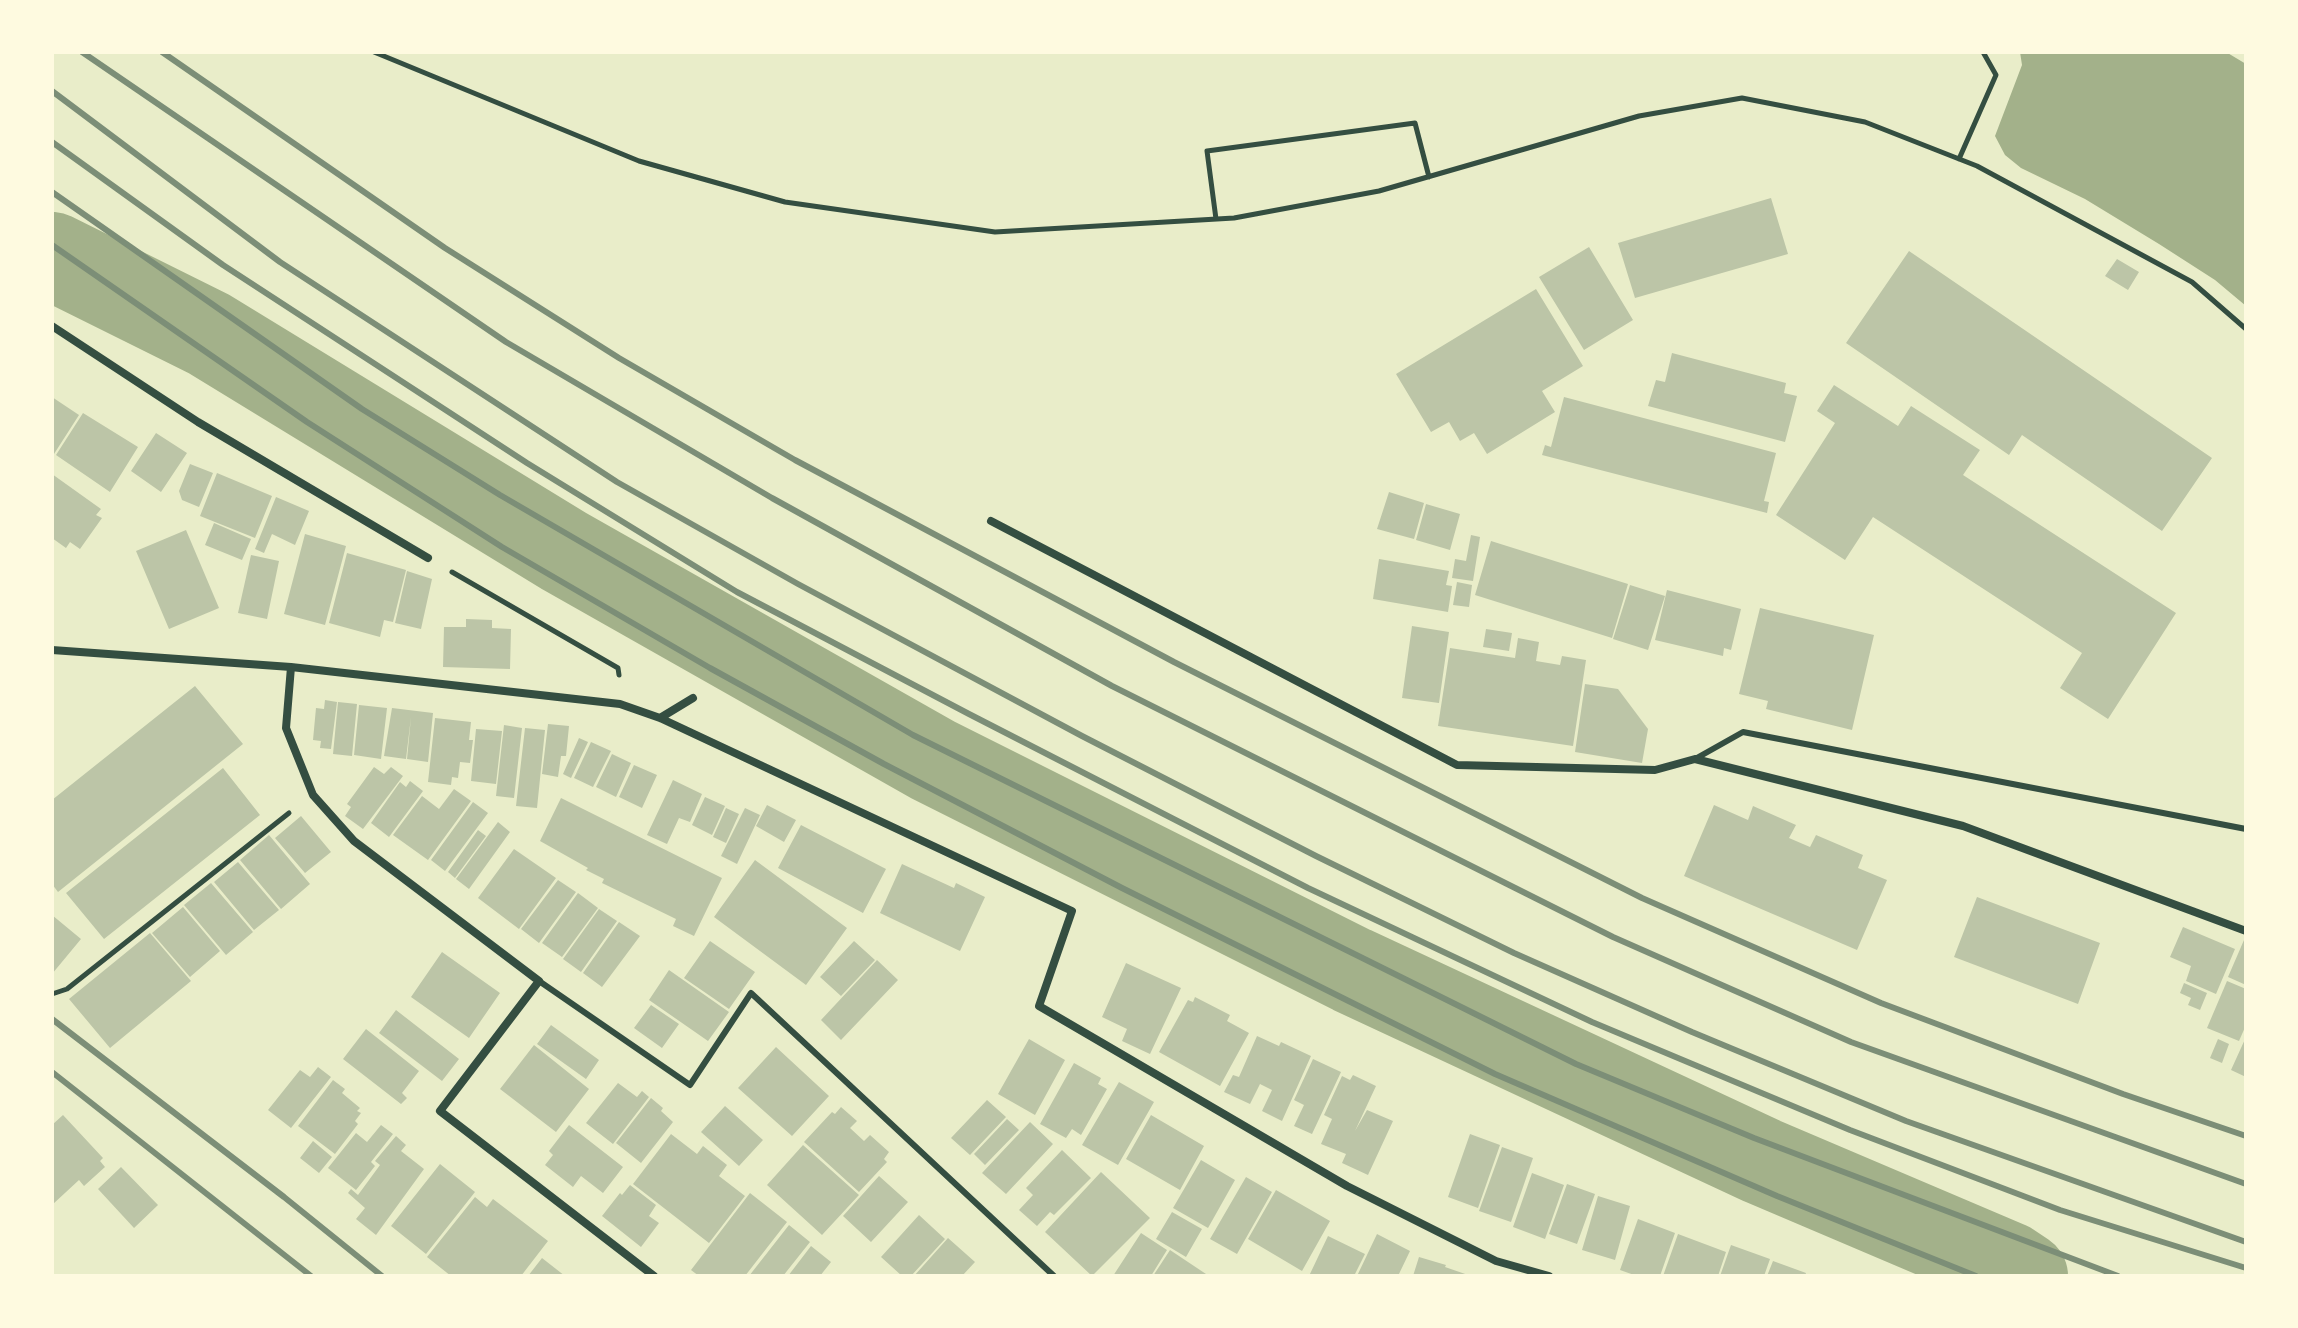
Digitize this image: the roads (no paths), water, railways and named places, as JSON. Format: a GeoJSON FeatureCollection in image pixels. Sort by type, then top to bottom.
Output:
{"type":"FeatureCollection","features":[{"type":"Feature","properties":{"kind":"street"},"geometry":{"type":"LineString","coordinates":[[52,326],[198,422],[428,558]]}},
{"type":"Feature","properties":{"kind":"street"},"geometry":{"type":"LineString","coordinates":[[991,521],[1457,765],[1655,770],[1695,759],[1963,826],[2246,931]]}},
{"type":"Feature","properties":{"kind":"street"},"geometry":{"type":"LineString","coordinates":[[52,650],[291,667],[620,704],[660,718],[1072,911],[1039,1006],[1347,1186],[1496,1261],[1549,1276]]}},
{"type":"Feature","properties":{"kind":"street"},"geometry":{"type":"LineString","coordinates":[[291,667],[286,728],[313,795],[354,841],[539,981],[440,1111],[654,1276]]}},
{"type":"Feature","properties":{"kind":"street"},"geometry":{"type":"LineString","coordinates":[[660,718],[693,698]]}},
{"type":"Feature","properties":{"kind":"lane"},"geometry":{"type":"LineString","coordinates":[[1695,759],[1743,732],[2246,829]]}},
{"type":"Feature","properties":{"kind":"lane"},"geometry":{"type":"LineString","coordinates":[[539,981],[690,1085],[751,993],[1054,1276]]}},
{"type":"Feature","properties":{"kind":"waterway"},"geometry":{"type":"LineString","coordinates":[[52,256],[209,334],[564,551],[933,760],[1352,970],[1762,1161],[2009,1266],[2024,1276]]}},
{"type":"Feature","properties":{"kind":"railway"},"geometry":{"type":"LineString","coordinates":[[82,52],[506,342],[772,498],[1112,686],[1613,937],[1851,1042],[2246,1184]]}},
{"type":"Feature","properties":{"kind":"railway"},"geometry":{"type":"LineString","coordinates":[[162,52],[445,248],[619,358],[795,460],[1174,662],[1642,898],[1881,1003],[2123,1094],[2246,1136]]}},
{"type":"Feature","properties":{"kind":"railway"},"geometry":{"type":"LineString","coordinates":[[52,91],[280,262],[617,482],[798,584],[1082,736],[1514,953],[1692,1032],[1906,1121],[2246,1242]]}},
{"type":"Feature","properties":{"kind":"railway"},"geometry":{"type":"LineString","coordinates":[[52,142],[223,265],[527,463],[737,592],[1308,888],[1592,1022],[1850,1130],[2060,1210],[2246,1268]]}},
{"type":"Feature","properties":{"kind":"railway"},"geometry":{"type":"LineString","coordinates":[[52,192],[362,409],[500,495],[913,735],[1576,1064],[1754,1138],[2118,1276]]}},
{"type":"Feature","properties":{"kind":"railway"},"geometry":{"type":"LineString","coordinates":[[52,245],[307,422],[502,547],[710,668],[884,764],[1122,888],[1495,1074],[1777,1196],[1976,1276]]}},
{"type":"Feature","properties":{"kind":"railway"},"geometry":{"type":"LineString","coordinates":[[52,1019],[382,1276]]}},
{"type":"Feature","properties":{"kind":"railway"},"geometry":{"type":"LineString","coordinates":[[52,1072],[311,1276]]}}]}
